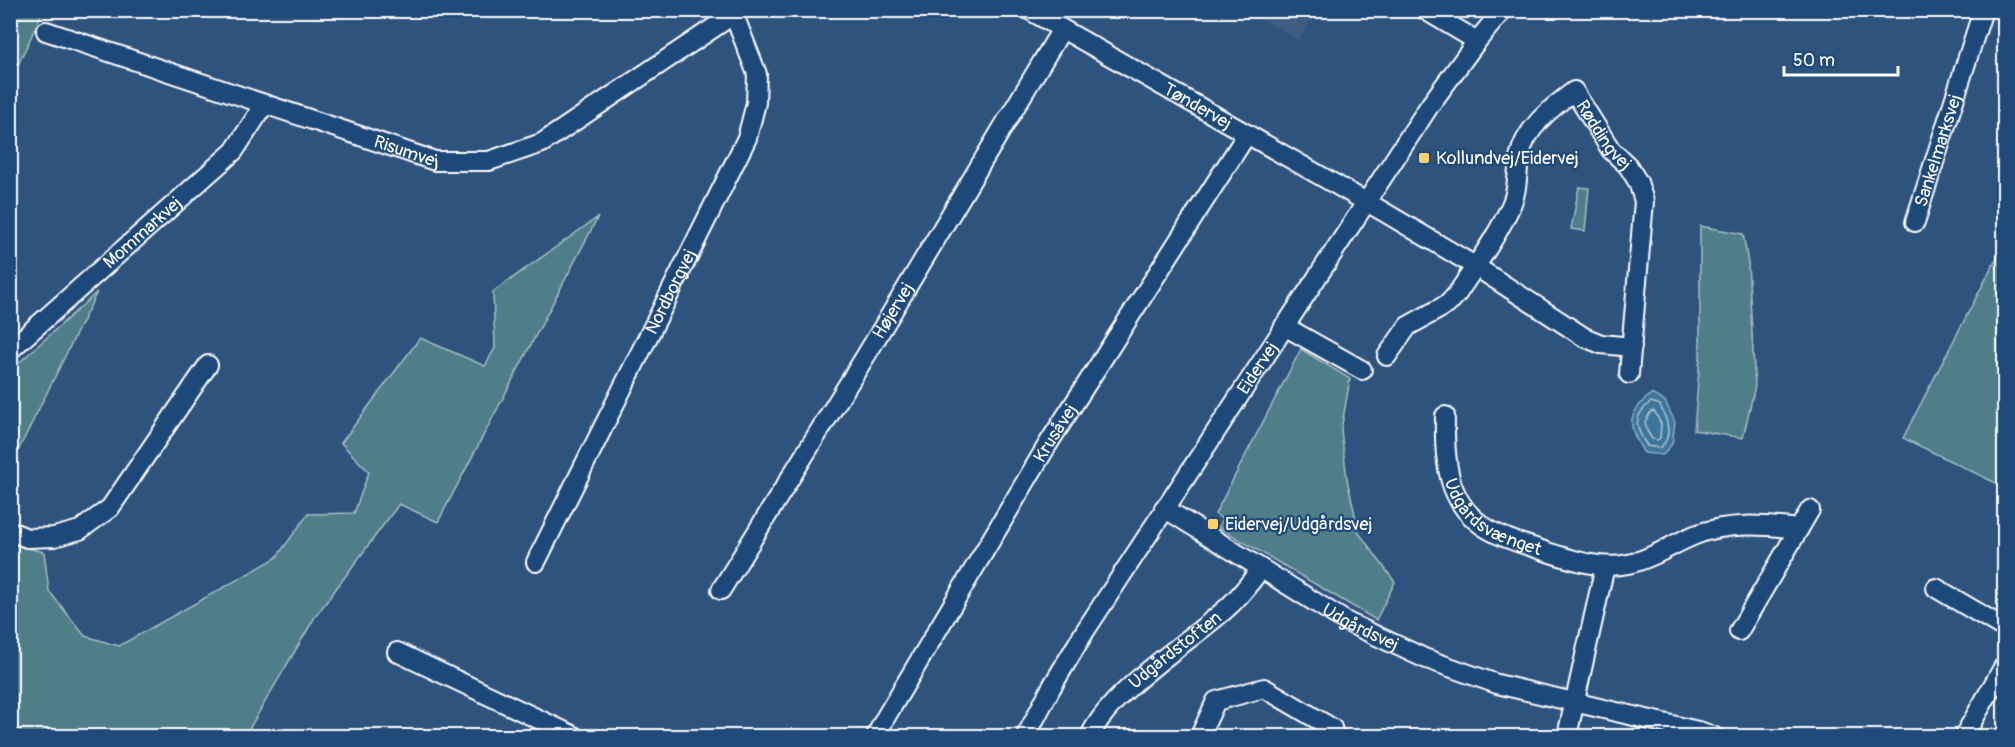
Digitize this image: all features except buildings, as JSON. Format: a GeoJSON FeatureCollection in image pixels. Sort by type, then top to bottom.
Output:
{"type":"FeatureCollection","features":[{"type":"Feature","properties":{"kind":"street","name":"Tøndervej"},"geometry":{"type":"LineString","coordinates":[[1029,10],[1365,202]]}},
{"type":"Feature","properties":{"kind":"street"},"geometry":{"type":"LineString","coordinates":[[1425,10],[1477,41]]}},
{"type":"Feature","properties":{"kind":"street","name":"Eidervej"},"geometry":{"type":"LineString","coordinates":[[1026,736],[1085,631],[1365,202],[1447,81],[1503,10]]}},
{"type":"Feature","properties":{"kind":"street","name":"Sankelmarksvej"},"geometry":{"type":"LineString","coordinates":[[1915,222],[1983,10]]}},
{"type":"Feature","properties":{"kind":"street","name":"Risumvej"},"geometry":{"type":"LineString","coordinates":[[46,31],[435,161],[489,161],[542,143],[737,13]]}},
{"type":"Feature","properties":{"kind":"street","name":"Nordborgvej"},"geometry":{"type":"LineString","coordinates":[[536,562],[747,138],[756,103],[757,74],[737,13]]}},
{"type":"Feature","properties":{"kind":"street","name":"Højervej"},"geometry":{"type":"LineString","coordinates":[[721,590],[865,357],[1062,29]]}},
{"type":"Feature","properties":{"kind":"street","name":"Røddingvej"},"geometry":{"type":"LineString","coordinates":[[1388,356],[1408,326],[1448,304],[1457,294],[1500,227],[1514,200],[1520,155],[1531,131],[1547,111],[1574,92],[1611,150],[1628,166],[1638,182],[1644,201],[1629,374]]}},
{"type":"Feature","properties":{"kind":"street","name":"Mommarkvej"},"geometry":{"type":"LineString","coordinates":[[10,350],[234,151],[264,105]]}},
{"type":"Feature","properties":{"kind":"street","name":"Krusåvej"},"geometry":{"type":"LineString","coordinates":[[876,736],[1040,458],[1247,134]]}},
{"type":"Feature","properties":{"kind":"street"},"geometry":{"type":"LineString","coordinates":[[1365,202],[1475,266],[1584,337],[1601,344],[1632,347]]}},
{"type":"Feature","properties":{"kind":"street"},"geometry":{"type":"LineString","coordinates":[[1284,326],[1362,370]]}},
{"type":"Feature","properties":{"kind":"street"},"geometry":{"type":"LineString","coordinates":[[10,531],[27,538],[54,537],[80,530],[110,508],[208,365]]}},
{"type":"Feature","properties":{"kind":"street","name":"Udgårdsvænget"},"geometry":{"type":"LineString","coordinates":[[1445,416],[1444,455],[1450,483],[1461,504],[1479,524],[1502,537],[1577,562],[1605,566],[1627,565],[1652,556],[1696,534],[1727,527],[1759,525],[1799,529]]}},
{"type":"Feature","properties":{"kind":"street","name":"Udgårdsvej"},"geometry":{"type":"LineString","coordinates":[[1164,508],[1347,622],[1424,658],[1497,684],[1713,736]]}},
{"type":"Feature","properties":{"kind":"street"},"geometry":{"type":"LineString","coordinates":[[1739,632],[1810,510]]}},
{"type":"Feature","properties":{"kind":"street"},"geometry":{"type":"LineString","coordinates":[[1567,736],[1605,566]]}},
{"type":"Feature","properties":{"kind":"street","name":"Udgårdstoften"},"geometry":{"type":"LineString","coordinates":[[1092,735],[1101,717],[1125,692],[1229,606],[1261,570]]}},
{"type":"Feature","properties":{"kind":"street"},"geometry":{"type":"LineString","coordinates":[[1936,588],[2004,627]]}},
{"type":"Feature","properties":{"kind":"street"},"geometry":{"type":"LineString","coordinates":[[397,652],[574,736]]}},
{"type":"Feature","properties":{"kind":"street"},"geometry":{"type":"LineString","coordinates":[[1964,736],[2004,666]]}},
{"type":"Feature","properties":{"kind":"street"},"geometry":{"type":"LineString","coordinates":[[1200,736],[1216,701],[1264,688],[1332,728],[1334,736]]}},
{"type":"Feature","properties":{"kind":"shaded area"},"geometry":{"type":"Polygon","coordinates":[[[1246,11],[1315,11],[1299,40],[1246,11]]]}},
{"type":"Feature","properties":{"kind":"green space"},"geometry":{"type":"Polygon","coordinates":[[[10,11],[43,11],[11,80],[10,11]]]}},
{"type":"Feature","properties":{"kind":"green space"},"geometry":{"type":"Polygon","coordinates":[[[1579,187],[1589,188],[1585,231],[1571,229],[1579,187]]]}},
{"type":"Feature","properties":{"kind":"green space"},"geometry":{"type":"Polygon","coordinates":[[[598,217],[438,522],[399,504],[315,617],[245,736],[207,736],[191,733],[188,736],[11,736],[11,544],[44,552],[49,591],[85,636],[119,646],[276,558],[308,514],[354,513],[369,472],[341,443],[420,338],[485,366],[495,348],[493,292],[598,217]]]}},
{"type":"Feature","properties":{"kind":"green space"},"geometry":{"type":"Polygon","coordinates":[[[1700,226],[1743,234],[1748,263],[1755,386],[1743,438],[1694,430],[1700,357],[1700,226]]]}},
{"type":"Feature","properties":{"kind":"green space"},"geometry":{"type":"Polygon","coordinates":[[[2004,244],[2004,487],[1903,438],[2004,244]]]}},
{"type":"Feature","properties":{"kind":"green space"},"geometry":{"type":"Polygon","coordinates":[[[97,292],[11,465],[11,370],[97,292]]]}},
{"type":"Feature","properties":{"kind":"green space"},"geometry":{"type":"Polygon","coordinates":[[[1301,349],[1350,379],[1341,430],[1347,479],[1359,533],[1395,582],[1376,620],[1218,527],[1222,519],[1215,514],[1301,349]]]}},
{"type":"Feature","properties":{"kind":"water"},"geometry":{"type":"Polygon","coordinates":[[[1651,394],[1665,401],[1675,422],[1672,444],[1663,455],[1644,453],[1632,428],[1633,415],[1651,394]]]}},
{"type":"Feature","properties":{"kind":"place","name":"Kollundvej/Eidervej"},"geometry":{"type":"Point","coordinates":[1424,158]}},
{"type":"Feature","properties":{"kind":"place","name":"Eidervej/Udgårdsvej"},"geometry":{"type":"Point","coordinates":[1213,524]}}]}
